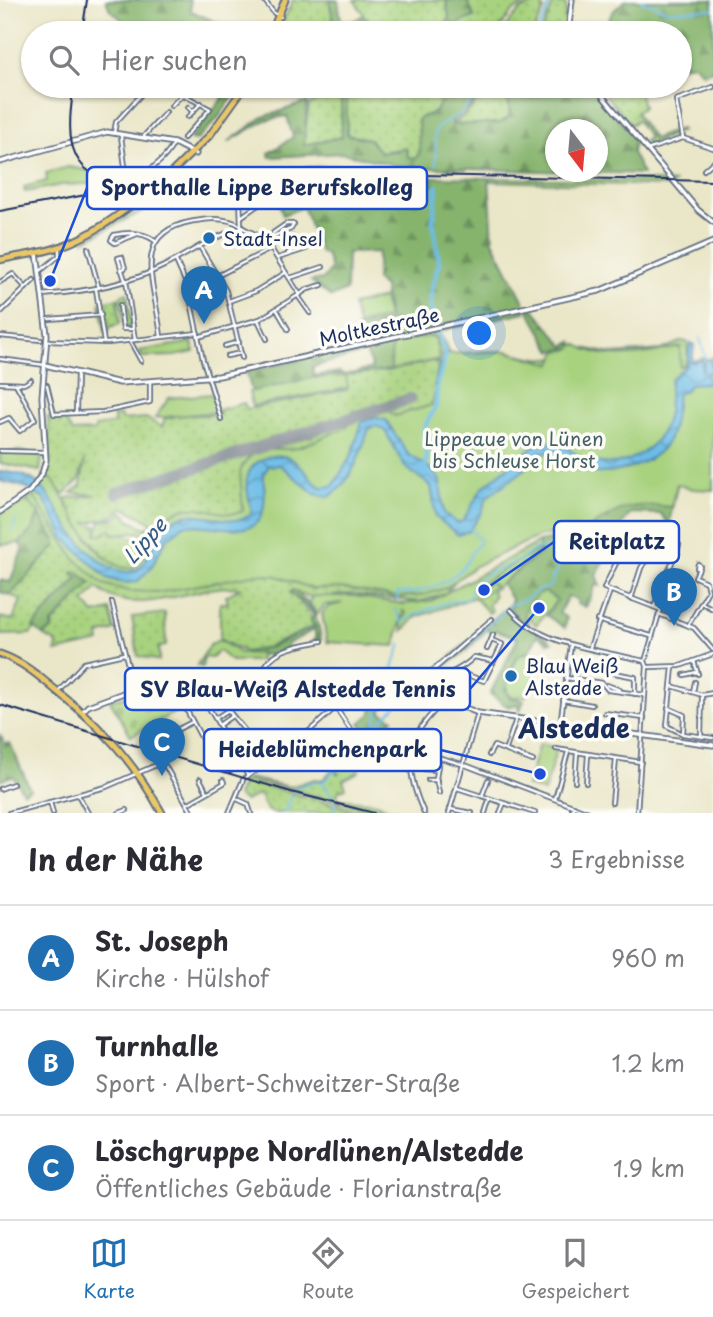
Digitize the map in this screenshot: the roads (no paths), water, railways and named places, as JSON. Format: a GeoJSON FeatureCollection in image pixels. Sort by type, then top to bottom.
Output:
{"type":"FeatureCollection","features":[{"type":"Feature","properties":{"kind":"main road"},"geometry":{"type":"LineString","coordinates":[[277,21],[287,0]]}},
{"type":"Feature","properties":{"kind":"main road"},"geometry":{"type":"LineString","coordinates":[[195,153],[238,98]]}},
{"type":"Feature","properties":{"kind":"main road"},"geometry":{"type":"LineString","coordinates":[[0,260],[59,247],[106,224],[195,153],[226,121],[240,98]]}},
{"type":"Feature","properties":{"kind":"main road"},"geometry":{"type":"LineString","coordinates":[[0,654],[25,665],[108,733],[139,774],[162,813]]}},
{"type":"Feature","properties":{"kind":"street"},"geometry":{"type":"LineString","coordinates":[[264,0],[279,17]]}},
{"type":"Feature","properties":{"kind":"street"},"geometry":{"type":"LineString","coordinates":[[569,21],[572,0]]}},
{"type":"Feature","properties":{"kind":"street"},"geometry":{"type":"LineString","coordinates":[[692,95],[713,88]]}},
{"type":"Feature","properties":{"kind":"street"},"geometry":{"type":"LineString","coordinates":[[114,133],[117,122],[138,98]]}},
{"type":"Feature","properties":{"kind":"street"},"geometry":{"type":"LineString","coordinates":[[171,106],[179,98]]}},
{"type":"Feature","properties":{"kind":"street"},"geometry":{"type":"LineString","coordinates":[[184,138],[209,112],[208,107],[191,98]]}},
{"type":"Feature","properties":{"kind":"street"},"geometry":{"type":"LineString","coordinates":[[604,98],[698,210],[713,222]]}},
{"type":"Feature","properties":{"kind":"street"},"geometry":{"type":"LineString","coordinates":[[682,98],[676,100],[683,138]]}},
{"type":"Feature","properties":{"kind":"street"},"geometry":{"type":"LineString","coordinates":[[188,117],[201,103]]}},
{"type":"Feature","properties":{"kind":"street"},"geometry":{"type":"LineString","coordinates":[[188,107],[193,112]]}},
{"type":"Feature","properties":{"kind":"street"},"geometry":{"type":"LineString","coordinates":[[143,138],[166,112]]}},
{"type":"Feature","properties":{"kind":"street"},"geometry":{"type":"LineString","coordinates":[[0,162],[103,133],[174,143],[195,153]]}},
{"type":"Feature","properties":{"kind":"street"},"geometry":{"type":"LineString","coordinates":[[120,134],[126,174],[130,176],[143,174],[174,143]]}},
{"type":"Feature","properties":{"kind":"street"},"geometry":{"type":"LineString","coordinates":[[647,150],[683,138],[713,148]]}},
{"type":"Feature","properties":{"kind":"street"},"geometry":{"type":"LineString","coordinates":[[184,146],[204,143]]}},
{"type":"Feature","properties":{"kind":"street"},"geometry":{"type":"LineString","coordinates":[[704,170],[713,162]]}},
{"type":"Feature","properties":{"kind":"street"},"geometry":{"type":"LineString","coordinates":[[241,217],[271,196]]}},
{"type":"Feature","properties":{"kind":"street"},"geometry":{"type":"LineString","coordinates":[[240,197],[242,227]]}},
{"type":"Feature","properties":{"kind":"street"},"geometry":{"type":"LineString","coordinates":[[161,337],[150,253],[156,241],[169,229],[193,221],[216,219],[242,227],[265,239],[310,313]]}},
{"type":"Feature","properties":{"kind":"street"},"geometry":{"type":"LineString","coordinates":[[265,239],[293,220]]}},
{"type":"Feature","properties":{"kind":"street"},"geometry":{"type":"LineString","coordinates":[[42,295],[97,288],[125,280],[176,260],[242,227]]}},
{"type":"Feature","properties":{"kind":"street"},"geometry":{"type":"LineString","coordinates":[[137,234],[116,243],[111,240],[118,234],[137,234],[156,241]]}},
{"type":"Feature","properties":{"kind":"street"},"geometry":{"type":"LineString","coordinates":[[293,237],[297,246]]}},
{"type":"Feature","properties":{"kind":"street"},"geometry":{"type":"LineString","coordinates":[[278,258],[306,240],[309,246],[306,249],[288,253]]}},
{"type":"Feature","properties":{"kind":"street","name":"Moltkestraße"},"geometry":{"type":"LineString","coordinates":[[0,359],[45,365],[117,383],[208,377],[608,289],[711,244]]}},
{"type":"Feature","properties":{"kind":"street"},"geometry":{"type":"LineString","coordinates":[[40,272],[59,256],[59,247]]}},
{"type":"Feature","properties":{"kind":"street"},"geometry":{"type":"LineString","coordinates":[[200,247],[218,275],[229,301],[242,358]]}},
{"type":"Feature","properties":{"kind":"street"},"geometry":{"type":"LineString","coordinates":[[88,248],[97,288],[104,343]]}},
{"type":"Feature","properties":{"kind":"street"},"geometry":{"type":"LineString","coordinates":[[218,275],[272,248]]}},
{"type":"Feature","properties":{"kind":"street"},"geometry":{"type":"LineString","coordinates":[[0,512],[22,499],[43,474],[46,452],[42,397],[47,341],[37,253]]}},
{"type":"Feature","properties":{"kind":"street"},"geometry":{"type":"LineString","coordinates":[[27,255],[38,261]]}},
{"type":"Feature","properties":{"kind":"street"},"geometry":{"type":"LineString","coordinates":[[176,260],[188,288],[208,377],[221,419]]}},
{"type":"Feature","properties":{"kind":"street"},"geometry":{"type":"LineString","coordinates":[[290,278],[323,267]]}},
{"type":"Feature","properties":{"kind":"street"},"geometry":{"type":"LineString","coordinates":[[121,270],[135,340]]}},
{"type":"Feature","properties":{"kind":"street"},"geometry":{"type":"LineString","coordinates":[[229,301],[251,293],[286,272]]}},
{"type":"Feature","properties":{"kind":"street"},"geometry":{"type":"LineString","coordinates":[[0,282],[13,274],[26,288]]}},
{"type":"Feature","properties":{"kind":"street"},"geometry":{"type":"LineString","coordinates":[[0,313],[34,279]]}},
{"type":"Feature","properties":{"kind":"street"},"geometry":{"type":"LineString","coordinates":[[47,341],[104,343],[198,335],[258,320],[299,295],[322,285]]}},
{"type":"Feature","properties":{"kind":"street"},"geometry":{"type":"LineString","coordinates":[[120,305],[124,329],[134,328]]}},
{"type":"Feature","properties":{"kind":"street"},"geometry":{"type":"LineString","coordinates":[[277,310],[288,328]]}},
{"type":"Feature","properties":{"kind":"street"},"geometry":{"type":"LineString","coordinates":[[49,319],[101,315]]}},
{"type":"Feature","properties":{"kind":"street"},"geometry":{"type":"LineString","coordinates":[[258,320],[267,340]]}},
{"type":"Feature","properties":{"kind":"street"},"geometry":{"type":"LineString","coordinates":[[0,336],[41,341]]}},
{"type":"Feature","properties":{"kind":"street"},"geometry":{"type":"LineString","coordinates":[[130,341],[141,361]]}},
{"type":"Feature","properties":{"kind":"street"},"geometry":{"type":"LineString","coordinates":[[225,346],[239,342]]}},
{"type":"Feature","properties":{"kind":"street"},"geometry":{"type":"LineString","coordinates":[[227,356],[242,353]]}},
{"type":"Feature","properties":{"kind":"street"},"geometry":{"type":"LineString","coordinates":[[76,413],[77,373]]}},
{"type":"Feature","properties":{"kind":"street"},"geometry":{"type":"LineString","coordinates":[[0,383],[16,384],[31,380]]}},
{"type":"Feature","properties":{"kind":"street"},"geometry":{"type":"LineString","coordinates":[[47,385],[53,413],[66,414],[116,410],[150,402],[150,381]]}},
{"type":"Feature","properties":{"kind":"street"},"geometry":{"type":"LineString","coordinates":[[0,422],[9,418],[20,430],[35,418],[16,384]]}},
{"type":"Feature","properties":{"kind":"street"},"geometry":{"type":"LineString","coordinates":[[0,451],[46,452]]}},
{"type":"Feature","properties":{"kind":"street"},"geometry":{"type":"LineString","coordinates":[[645,661],[661,610],[604,588],[634,533],[674,557]]}},
{"type":"Feature","properties":{"kind":"street"},"geometry":{"type":"LineString","coordinates":[[631,600],[641,568],[655,545]]}},
{"type":"Feature","properties":{"kind":"street"},"geometry":{"type":"LineString","coordinates":[[654,607],[679,545]]}},
{"type":"Feature","properties":{"kind":"street"},"geometry":{"type":"LineString","coordinates":[[689,624],[708,591],[706,582],[695,577],[697,568]]}},
{"type":"Feature","properties":{"kind":"street"},"geometry":{"type":"LineString","coordinates":[[590,648],[597,620],[610,591]]}},
{"type":"Feature","properties":{"kind":"street"},"geometry":{"type":"LineString","coordinates":[[111,602],[134,690]]}},
{"type":"Feature","properties":{"kind":"street"},"geometry":{"type":"LineString","coordinates":[[702,603],[713,609]]}},
{"type":"Feature","properties":{"kind":"street"},"geometry":{"type":"LineString","coordinates":[[511,610],[523,624],[536,628],[554,640],[645,661],[648,666],[637,813]]}},
{"type":"Feature","properties":{"kind":"street"},"geometry":{"type":"LineString","coordinates":[[648,666],[673,667],[713,652],[702,635],[689,624],[659,614]]}},
{"type":"Feature","properties":{"kind":"street"},"geometry":{"type":"LineString","coordinates":[[414,687],[492,619]]}},
{"type":"Feature","properties":{"kind":"street"},"geometry":{"type":"LineString","coordinates":[[597,620],[653,636]]}},
{"type":"Feature","properties":{"kind":"street"},"geometry":{"type":"LineString","coordinates":[[458,671],[484,681],[502,644],[492,638],[486,649]]}},
{"type":"Feature","properties":{"kind":"street"},"geometry":{"type":"LineString","coordinates":[[263,672],[270,659],[282,651],[322,641]]}},
{"type":"Feature","properties":{"kind":"street"},"geometry":{"type":"LineString","coordinates":[[560,725],[570,645]]}},
{"type":"Feature","properties":{"kind":"street"},"geometry":{"type":"LineString","coordinates":[[58,691],[83,663],[124,654]]}},
{"type":"Feature","properties":{"kind":"street"},"geometry":{"type":"LineString","coordinates":[[424,692],[435,681],[458,671],[475,656],[494,661]]}},
{"type":"Feature","properties":{"kind":"street"},"geometry":{"type":"LineString","coordinates":[[684,675],[698,673],[694,661]]}},
{"type":"Feature","properties":{"kind":"street"},"geometry":{"type":"LineString","coordinates":[[573,679],[579,666],[635,677]]}},
{"type":"Feature","properties":{"kind":"street"},"geometry":{"type":"LineString","coordinates":[[673,667],[667,726],[683,734],[713,738]]}},
{"type":"Feature","properties":{"kind":"street"},"geometry":{"type":"LineString","coordinates":[[635,694],[636,670]]}},
{"type":"Feature","properties":{"kind":"street"},"geometry":{"type":"LineString","coordinates":[[83,711],[88,706],[134,690],[171,681],[263,672],[414,687],[478,713],[713,745]]}},
{"type":"Feature","properties":{"kind":"street"},"geometry":{"type":"LineString","coordinates":[[219,675],[228,710],[271,760]]}},
{"type":"Feature","properties":{"kind":"street"},"geometry":{"type":"LineString","coordinates":[[566,678],[607,685],[625,693],[645,695]]}},
{"type":"Feature","properties":{"kind":"street"},"geometry":{"type":"LineString","coordinates":[[171,681],[217,767]]}},
{"type":"Feature","properties":{"kind":"street"},"geometry":{"type":"LineString","coordinates":[[229,813],[237,799],[236,791],[246,778],[336,708],[365,681]]}},
{"type":"Feature","properties":{"kind":"street"},"geometry":{"type":"LineString","coordinates":[[693,692],[695,682]]}},
{"type":"Feature","properties":{"kind":"street"},"geometry":{"type":"LineString","coordinates":[[672,686],[702,695],[713,693]]}},
{"type":"Feature","properties":{"kind":"street"},"geometry":{"type":"LineString","coordinates":[[220,687],[201,694],[246,778]]}},
{"type":"Feature","properties":{"kind":"street"},"geometry":{"type":"LineString","coordinates":[[701,736],[702,695]]}},
{"type":"Feature","properties":{"kind":"street"},"geometry":{"type":"LineString","coordinates":[[563,700],[592,705]]}},
{"type":"Feature","properties":{"kind":"street"},"geometry":{"type":"LineString","coordinates":[[424,813],[412,787],[413,750],[418,732],[443,701]]}},
{"type":"Feature","properties":{"kind":"street"},"geometry":{"type":"LineString","coordinates":[[336,708],[352,732]]}},
{"type":"Feature","properties":{"kind":"street"},"geometry":{"type":"LineString","coordinates":[[668,708],[684,715],[683,734]]}},
{"type":"Feature","properties":{"kind":"street"},"geometry":{"type":"LineString","coordinates":[[215,719],[228,710]]}},
{"type":"Feature","properties":{"kind":"street"},"geometry":{"type":"LineString","coordinates":[[472,813],[449,811],[478,713]]}},
{"type":"Feature","properties":{"kind":"street"},"geometry":{"type":"LineString","coordinates":[[605,713],[644,718]]}},
{"type":"Feature","properties":{"kind":"street"},"geometry":{"type":"LineString","coordinates":[[219,725],[232,716]]}},
{"type":"Feature","properties":{"kind":"street"},"geometry":{"type":"LineString","coordinates":[[506,750],[516,719]]}},
{"type":"Feature","properties":{"kind":"street"},"geometry":{"type":"LineString","coordinates":[[165,736],[192,722]]}},
{"type":"Feature","properties":{"kind":"street"},"geometry":{"type":"LineString","coordinates":[[390,742],[416,738]]}},
{"type":"Feature","properties":{"kind":"street"},"geometry":{"type":"LineString","coordinates":[[241,746],[251,739]]}},
{"type":"Feature","properties":{"kind":"street"},"geometry":{"type":"LineString","coordinates":[[237,760],[258,745]]}},
{"type":"Feature","properties":{"kind":"street"},"geometry":{"type":"LineString","coordinates":[[489,755],[494,746],[533,761]]}},
{"type":"Feature","properties":{"kind":"street"},"geometry":{"type":"LineString","coordinates":[[556,749],[641,762]]}},
{"type":"Feature","properties":{"kind":"street"},"geometry":{"type":"LineString","coordinates":[[251,750],[264,766]]}},
{"type":"Feature","properties":{"kind":"street"},"geometry":{"type":"LineString","coordinates":[[413,750],[464,765],[591,813]]}},
{"type":"Feature","properties":{"kind":"street"},"geometry":{"type":"LineString","coordinates":[[555,799],[568,752]]}},
{"type":"Feature","properties":{"kind":"street"},"geometry":{"type":"LineString","coordinates":[[576,782],[577,753]]}},
{"type":"Feature","properties":{"kind":"street"},"geometry":{"type":"LineString","coordinates":[[586,783],[588,755]]}},
{"type":"Feature","properties":{"kind":"street"},"geometry":{"type":"LineString","coordinates":[[244,756],[256,771]]}},
{"type":"Feature","properties":{"kind":"street"},"geometry":{"type":"LineString","coordinates":[[439,758],[436,770],[439,793]]}},
{"type":"Feature","properties":{"kind":"street"},"geometry":{"type":"LineString","coordinates":[[612,803],[616,759]]}},
{"type":"Feature","properties":{"kind":"street"},"geometry":{"type":"LineString","coordinates":[[9,813],[78,795],[139,774],[164,762],[192,813]]}},
{"type":"Feature","properties":{"kind":"street"},"geometry":{"type":"LineString","coordinates":[[424,769],[436,770]]}},
{"type":"Feature","properties":{"kind":"street"},"geometry":{"type":"LineString","coordinates":[[200,779],[207,792]]}},
{"type":"Feature","properties":{"kind":"street"},"geometry":{"type":"LineString","coordinates":[[187,803],[224,783],[223,780]]}},
{"type":"Feature","properties":{"kind":"street"},"geometry":{"type":"LineString","coordinates":[[428,780],[437,780]]}},
{"type":"Feature","properties":{"kind":"street"},"geometry":{"type":"LineString","coordinates":[[482,796],[488,780]]}},
{"type":"Feature","properties":{"kind":"street"},"geometry":{"type":"LineString","coordinates":[[0,789],[13,784]]}},
{"type":"Feature","properties":{"kind":"street"},"geometry":{"type":"LineString","coordinates":[[457,788],[534,813]]}},
{"type":"Feature","properties":{"kind":"street"},"geometry":{"type":"LineString","coordinates":[[78,795],[88,813]]}},
{"type":"Feature","properties":{"kind":"street"},"geometry":{"type":"LineString","coordinates":[[237,799],[248,804],[251,813]]}},
{"type":"Feature","properties":{"kind":"street"},"geometry":{"type":"LineString","coordinates":[[485,813],[490,799]]}},
{"type":"Feature","properties":{"kind":"street"},"geometry":{"type":"LineString","coordinates":[[50,802],[53,813]]}},
{"type":"Feature","properties":{"kind":"street"},"geometry":{"type":"LineString","coordinates":[[500,813],[504,803]]}},
{"type":"Feature","properties":{"kind":"street"},"geometry":{"type":"LineString","coordinates":[[571,813],[574,806]]}},
{"type":"Feature","properties":{"kind":"street"},"geometry":{"type":"LineString","coordinates":[[517,813],[519,808]]}},
{"type":"Feature","properties":{"kind":"street"},"geometry":{"type":"LineString","coordinates":[[119,813],[127,810]]}},
{"type":"Feature","properties":{"kind":"water"},"geometry":{"type":"Polygon","coordinates":[[[690,343],[694,345],[692,362],[702,360],[702,372],[705,360],[710,360],[713,373],[706,373],[709,383],[690,384],[685,391],[677,394],[670,436],[656,454],[633,467],[594,473],[577,469],[552,454],[539,452],[523,471],[487,497],[481,514],[469,531],[458,535],[436,517],[431,486],[405,467],[385,431],[376,426],[369,429],[350,476],[329,497],[315,494],[280,465],[269,466],[263,475],[265,499],[262,515],[255,524],[233,529],[184,525],[166,540],[151,568],[137,582],[123,583],[107,578],[65,539],[44,499],[25,487],[0,481],[0,472],[33,480],[92,554],[110,567],[129,572],[142,564],[164,528],[181,516],[199,515],[229,520],[246,517],[252,512],[247,478],[255,465],[268,457],[290,458],[320,487],[333,486],[352,454],[362,422],[375,417],[386,420],[408,454],[433,470],[440,481],[444,513],[457,523],[463,521],[482,488],[533,446],[557,441],[585,459],[607,463],[630,459],[640,454],[657,439],[663,428],[668,412],[671,379],[687,365],[690,343]]]}},
{"type":"Feature","properties":{"kind":"waterway"},"geometry":{"type":"LineString","coordinates":[[543,21],[550,0]]}},
{"type":"Feature","properties":{"kind":"waterway"},"geometry":{"type":"LineString","coordinates":[[641,0],[669,11],[713,9]]}},
{"type":"Feature","properties":{"kind":"waterway"},"geometry":{"type":"LineString","coordinates":[[436,165],[435,132],[439,126],[462,113],[474,98]]}},
{"type":"Feature","properties":{"kind":"waterway"},"geometry":{"type":"LineString","coordinates":[[436,322],[431,313],[431,290],[439,263],[433,221],[437,186]]}},
{"type":"Feature","properties":{"kind":"waterway"},"geometry":{"type":"LineString","coordinates":[[424,471],[427,457],[424,428],[436,406],[437,383],[446,356],[438,332]]}},
{"type":"Feature","properties":{"kind":"waterway"},"geometry":{"type":"LineString","coordinates":[[700,338],[706,359]]}},
{"type":"Feature","properties":{"kind":"waterway"},"geometry":{"type":"LineString","coordinates":[[12,531],[16,520]]}},
{"type":"Feature","properties":{"kind":"waterway"},"geometry":{"type":"LineString","coordinates":[[397,600],[397,593],[430,588],[441,584],[459,571],[480,541],[469,527]]}},
{"type":"Feature","properties":{"kind":"waterway"},"geometry":{"type":"LineString","coordinates":[[469,597],[474,583],[487,574],[521,560],[535,549],[563,548],[566,555],[561,557],[562,563],[552,578],[553,583],[546,589],[540,589],[526,599],[510,605],[494,621]]}},
{"type":"Feature","properties":{"kind":"waterway"},"geometry":{"type":"LineString","coordinates":[[403,622],[433,608],[468,599]]}},
{"type":"Feature","properties":{"kind":"waterway"},"geometry":{"type":"LineString","coordinates":[[395,609],[402,622]]}},
{"type":"Feature","properties":{"kind":"waterway"},"geometry":{"type":"LineString","coordinates":[[463,650],[493,621]]}},
{"type":"Feature","properties":{"kind":"waterway"},"geometry":{"type":"LineString","coordinates":[[373,728],[401,644]]}},
{"type":"Feature","properties":{"kind":"waterway"},"geometry":{"type":"LineString","coordinates":[[420,686],[462,651]]}},
{"type":"Feature","properties":{"kind":"waterway"},"geometry":{"type":"LineString","coordinates":[[336,813],[335,802],[323,782],[336,769],[348,767],[372,729],[414,689]]}},
{"type":"Feature","properties":{"kind":"waterway"},"geometry":{"type":"LineString","coordinates":[[294,789],[312,782],[322,782]]}},
{"type":"Feature","properties":{"kind":"waterway"},"geometry":{"type":"LineString","coordinates":[[284,813],[291,796]]}},
{"type":"Feature","properties":{"kind":"railway"},"geometry":{"type":"LineString","coordinates":[[84,21],[87,0]]}},
{"type":"Feature","properties":{"kind":"railway"},"geometry":{"type":"LineString","coordinates":[[72,98],[71,134],[79,161],[88,171],[102,178],[121,182]]}},
{"type":"Feature","properties":{"kind":"railway"},"geometry":{"type":"LineString","coordinates":[[0,211],[139,185],[377,174],[713,181]]}},
{"type":"Feature","properties":{"kind":"railway"},"geometry":{"type":"LineString","coordinates":[[0,705],[291,792],[374,813]]}},
{"type":"Feature","properties":{"kind":"place","name":"Stadt-Insel"},"geometry":{"type":"Point","coordinates":[209,238]}},
{"type":"Feature","properties":{"kind":"place","name":"Sporthalle Lippe Berufskolleg"},"geometry":{"type":"Point","coordinates":[50,281]}},
{"type":"Feature","properties":{"kind":"place","name":"St. Joseph"},"geometry":{"type":"Point","coordinates":[204,324]}},
{"type":"Feature","properties":{"kind":"place","name":"Reitplatz"},"geometry":{"type":"Point","coordinates":[484,590]}},
{"type":"Feature","properties":{"kind":"place","name":"SV Blau-Weiß Alstedde Tennis"},"geometry":{"type":"Point","coordinates":[539,608]}},
{"type":"Feature","properties":{"kind":"place","name":"Turnhalle"},"geometry":{"type":"Point","coordinates":[674,626]}},
{"type":"Feature","properties":{"kind":"place","name":"Blau Weiß Alstedde"},"geometry":{"type":"Point","coordinates":[511,676]}},
{"type":"Feature","properties":{"kind":"place","name":"Heideblümchenpark"},"geometry":{"type":"Point","coordinates":[540,774]}},
{"type":"Feature","properties":{"kind":"place","name":"Löschgruppe Nordlünen/Alstedde"},"geometry":{"type":"Point","coordinates":[162,776]}},
{"type":"Feature","properties":{"kind":"district","name":"Alstedde"},"geometry":{"type":"Point","coordinates":[574,727]}},
{"type":"Feature","properties":{"kind":"park label","name":"Lippeaue von Lünen bis Schleuse Horst"},"geometry":{"type":"Point","coordinates":[514,449]}},
{"type":"Feature","properties":{"kind":"water label","name":"Lippe"},"geometry":{"type":"Point","coordinates":[144,540]}}]}
